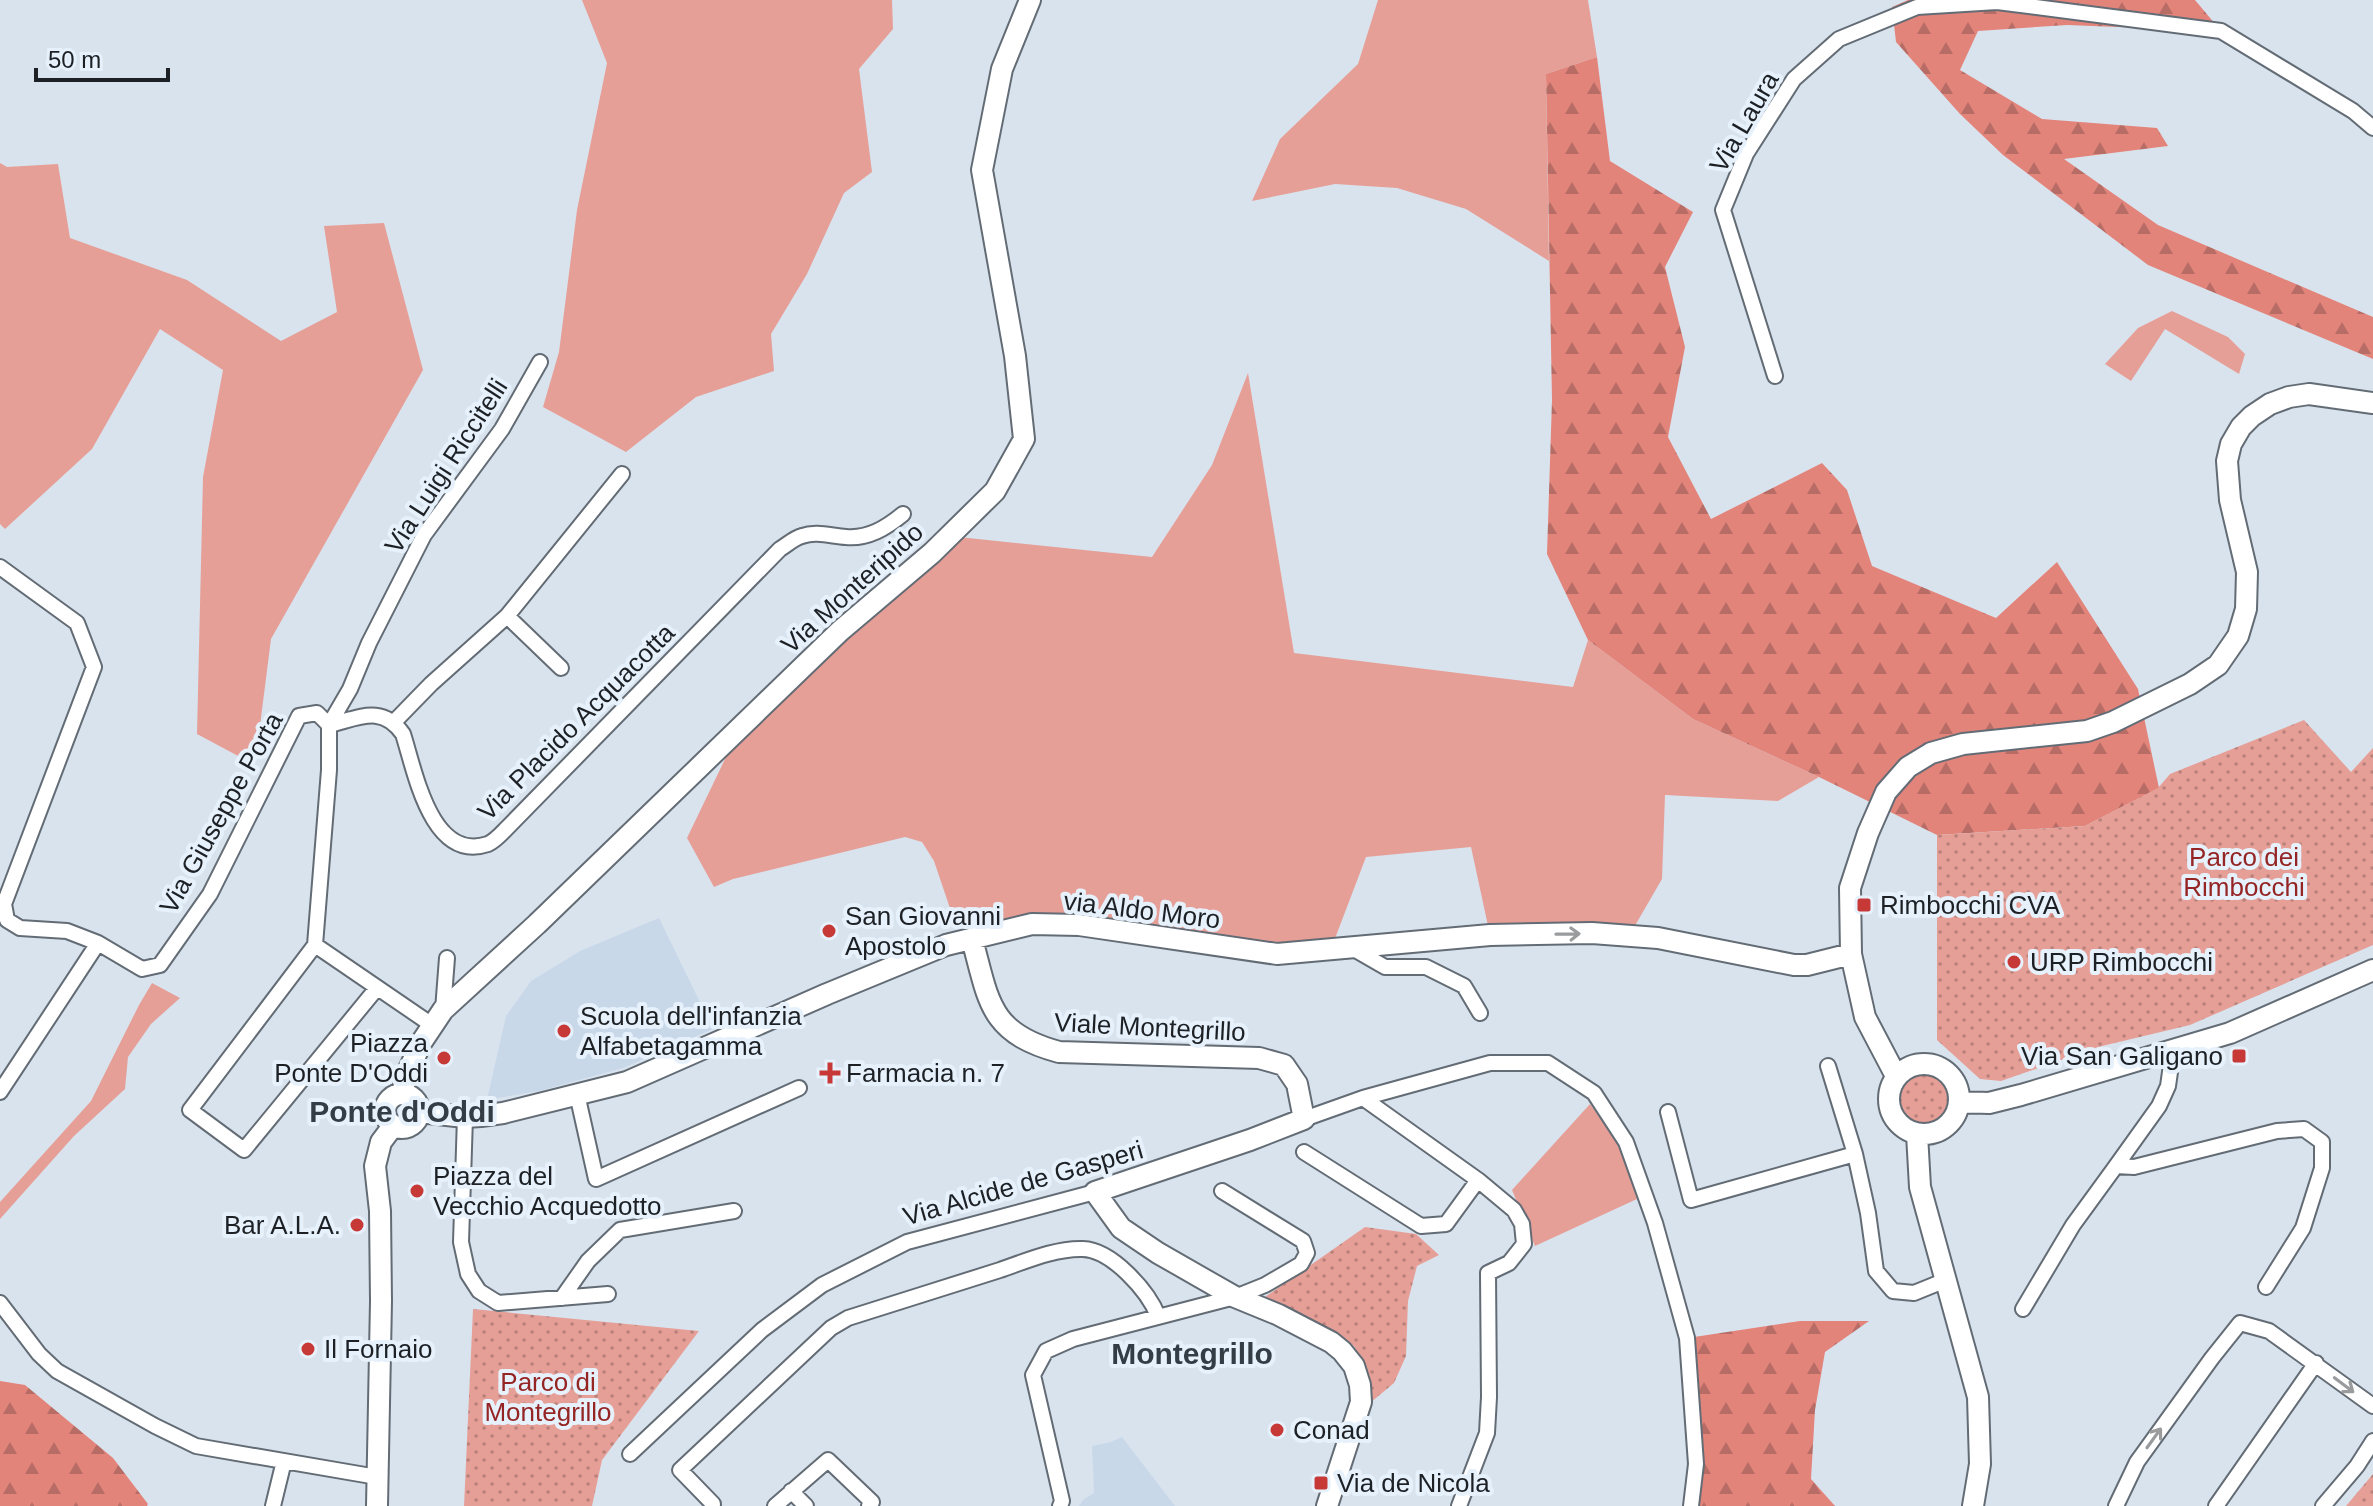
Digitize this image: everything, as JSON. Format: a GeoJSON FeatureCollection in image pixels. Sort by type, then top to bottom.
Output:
{"type":"FeatureCollection","features":[{"type":"Feature","properties":{"kind":"street","name":"Via Monteripido"},"geometry":{"type":"LineString","coordinates":[[402,1094],[406,1076],[421,1043],[438,1017],[840,631],[932,553],[995,491],[1024,439],[1015,356],[982,170],[1002,69],[1030,0]]}},
{"type":"Feature","properties":{"kind":"street","name":"Via Laura"},"geometry":{"type":"LineString","coordinates":[[1775,376],[1723,210],[1746,154],[1794,79],[1839,39],[1917,7],[1997,2],[2221,31],[2353,111],[2373,128]]}},
{"type":"Feature","properties":{"kind":"street","name":"Via Luigi Riccitelli"},"geometry":{"type":"LineString","coordinates":[[330,732],[369,643],[424,535],[502,429],[540,362]]}},
{"type":"Feature","properties":{"kind":"street"},"geometry":{"type":"LineString","coordinates":[[1896,1076],[1865,1017],[1851,954],[1850,888],[1868,833],[1886,792],[1908,767],[1931,753],[1963,744],[2087,731],[2113,722],[2190,684],[2218,665],[2238,636],[2246,609],[2247,572],[2230,500],[2227,461],[2231,444],[2241,427],[2270,404],[2289,397],[2309,394],[2373,403]]}},
{"type":"Feature","properties":{"kind":"street"},"geometry":{"type":"LineString","coordinates":[[377,988],[244,1150],[190,1110],[315,945],[330,732],[380,715],[394,722],[431,684],[507,616],[622,474]]}},
{"type":"Feature","properties":{"kind":"street","name":"Via Placido Acquacotta"},"geometry":{"type":"LineString","coordinates":[[394,722],[403,734],[423,795],[440,830],[447,838],[464,846],[489,844],[780,549],[801,536],[823,533],[859,537],[888,526],[903,514]]}},
{"type":"Feature","properties":{"kind":"street"},"geometry":{"type":"LineString","coordinates":[[0,567],[77,623],[94,667],[4,904],[7,920],[20,928],[67,931],[98,943],[0,1092]]}},
{"type":"Feature","properties":{"kind":"street"},"geometry":{"type":"LineString","coordinates":[[507,616],[561,668]]}},
{"type":"Feature","properties":{"kind":"street","name":"Via Giuseppe Porta"},"geometry":{"type":"LineString","coordinates":[[98,943],[142,969],[160,965],[210,894],[299,716],[317,713],[330,732]]}},
{"type":"Feature","properties":{"kind":"street","name":"via Aldo Moro"},"geometry":{"type":"LineString","coordinates":[[419,1112],[465,1117],[503,1113],[627,1082],[946,945],[1032,924],[1079,925],[1277,954],[1490,935],[1592,933],[1658,938],[1794,965],[1818,963],[1851,954]]}},
{"type":"Feature","properties":{"kind":"street","name":"Viale Montegrillo"},"geometry":{"type":"LineString","coordinates":[[972,939],[989,1004],[1008,1029],[1032,1045],[1059,1052],[1259,1058],[1284,1065],[1297,1084],[1304,1119]]}},
{"type":"Feature","properties":{"kind":"street"},"geometry":{"type":"LineString","coordinates":[[315,945],[377,988],[438,1017],[447,958]]}},
{"type":"Feature","properties":{"kind":"street"},"geometry":{"type":"LineString","coordinates":[[1352,948],[1385,967],[1426,967],[1464,986],[1480,1013]]}},
{"type":"Feature","properties":{"kind":"street"},"geometry":{"type":"LineString","coordinates":[[1959,1102],[1989,1103],[2173,1051],[2256,1023],[2373,970]]}},
{"type":"Feature","properties":{"kind":"street"},"geometry":{"type":"LineString","coordinates":[[2023,1309],[2073,1225],[2159,1106],[2168,1086],[2173,1051]]}},
{"type":"Feature","properties":{"kind":"street"},"geometry":{"type":"LineString","coordinates":[[1304,1119],[1363,1098],[1490,1063],[1548,1063],[1594,1093],[1626,1142],[1655,1223],[1687,1338],[1696,1464],[1691,1506]]}},
{"type":"Feature","properties":{"kind":"street"},"geometry":{"type":"LineString","coordinates":[[1926,1064],[1947,1072],[1958,1091],[1959,1102],[1950,1124],[1940,1131],[1917,1134],[1896,1121],[1888,1098],[1896,1076],[1915,1065],[1926,1064]]}},
{"type":"Feature","properties":{"kind":"street"},"geometry":{"type":"LineString","coordinates":[[1828,1066],[1855,1154],[1876,1271],[1893,1291],[1914,1293],[1946,1280]]}},
{"type":"Feature","properties":{"kind":"street"},"geometry":{"type":"LineString","coordinates":[[577,1094],[596,1179],[799,1088]]}},
{"type":"Feature","properties":{"kind":"street"},"geometry":{"type":"LineString","coordinates":[[402,1094],[414,1099],[419,1112],[417,1119],[407,1128],[393,1126],[385,1116],[386,1103],[402,1094]]}},
{"type":"Feature","properties":{"kind":"street"},"geometry":{"type":"LineString","coordinates":[[1363,1098],[1478,1180],[1514,1210],[1522,1224],[1524,1244],[1509,1263],[1488,1273],[1487,1433],[1459,1506]]}},
{"type":"Feature","properties":{"kind":"street"},"geometry":{"type":"LineString","coordinates":[[1668,1112],[1691,1200],[1855,1154]]}},
{"type":"Feature","properties":{"kind":"street"},"geometry":{"type":"LineString","coordinates":[[465,1117],[461,1242],[473,1284],[498,1303],[608,1294]]}},
{"type":"Feature","properties":{"kind":"street","name":"Via Alcide de Gasperi"},"geometry":{"type":"LineString","coordinates":[[630,1454],[762,1330],[822,1285],[907,1242],[1095,1192],[1304,1119]]}},
{"type":"Feature","properties":{"kind":"street"},"geometry":{"type":"LineString","coordinates":[[377,1506],[381,1301],[380,1211],[375,1166],[381,1142],[393,1126]]}},
{"type":"Feature","properties":{"kind":"street"},"geometry":{"type":"LineString","coordinates":[[2116,1166],[2134,1167],[2277,1131],[2304,1129],[2322,1142],[2322,1168],[2303,1228],[2266,1287]]}},
{"type":"Feature","properties":{"kind":"street"},"geometry":{"type":"LineString","coordinates":[[1917,1134],[1920,1187],[1978,1397],[1980,1464],[1973,1506]]}},
{"type":"Feature","properties":{"kind":"street"},"geometry":{"type":"LineString","coordinates":[[1304,1152],[1421,1226],[1446,1224],[1478,1180]]}},
{"type":"Feature","properties":{"kind":"street"},"geometry":{"type":"LineString","coordinates":[[1060,1506],[1062,1501],[1033,1375],[1046,1351],[1073,1339],[1235,1297],[1265,1285],[1301,1264],[1307,1253],[1303,1241],[1222,1191]]}},
{"type":"Feature","properties":{"kind":"street"},"geometry":{"type":"LineString","coordinates":[[1095,1192],[1121,1228],[1158,1253],[1235,1297],[1331,1342],[1354,1366],[1361,1402],[1327,1506]]}},
{"type":"Feature","properties":{"kind":"street"},"geometry":{"type":"LineString","coordinates":[[562,1298],[588,1261],[620,1230],[734,1211]]}},
{"type":"Feature","properties":{"kind":"street"},"geometry":{"type":"LineString","coordinates":[[713,1504],[680,1470],[831,1328],[848,1318],[1049,1254],[1084,1249],[1100,1254],[1130,1275],[1152,1300],[1158,1316]]}},
{"type":"Feature","properties":{"kind":"street"},"geometry":{"type":"LineString","coordinates":[[0,1303],[39,1354],[57,1371],[196,1446],[377,1477]]}},
{"type":"Feature","properties":{"kind":"street"},"geometry":{"type":"LineString","coordinates":[[2116,1506],[2137,1462],[2240,1323],[2269,1331],[2373,1406]]}},
{"type":"Feature","properties":{"kind":"street"},"geometry":{"type":"LineString","coordinates":[[2216,1506],[2316,1363]]}},
{"type":"Feature","properties":{"kind":"street"},"geometry":{"type":"LineString","coordinates":[[2323,1506],[2357,1466],[2373,1441]]}},
{"type":"Feature","properties":{"kind":"street"},"geometry":{"type":"LineString","coordinates":[[775,1506],[828,1460],[872,1502],[869,1506]]}},
{"type":"Feature","properties":{"kind":"street"},"geometry":{"type":"LineString","coordinates":[[273,1506],[284,1461]]}},
{"type":"Feature","properties":{"kind":"street"},"geometry":{"type":"LineString","coordinates":[[791,1491],[806,1506]]}},
{"type":"Feature","properties":{"kind":"shaded area"},"geometry":{"type":"Polygon","coordinates":[[[659,918],[713,1029],[623,1068],[539,1091],[487,1100],[506,1016],[531,981],[580,951],[659,918]]]}},
{"type":"Feature","properties":{"kind":"shaded area"},"geometry":{"type":"Polygon","coordinates":[[[1122,1437],[1175,1506],[1079,1506],[1094,1493],[1092,1446],[1122,1437]]]}},
{"type":"Feature","properties":{"kind":"green space"},"geometry":{"type":"Polygon","coordinates":[[[582,0],[892,0],[893,29],[859,69],[872,172],[844,193],[807,274],[771,334],[774,371],[696,397],[626,452],[543,407],[559,352],[577,210],[607,63],[582,0]]]}},
{"type":"Feature","properties":{"kind":"green space"},"geometry":{"type":"Polygon","coordinates":[[[1378,0],[1588,0],[1597,57],[1546,74],[1549,261],[1466,209],[1397,188],[1335,184],[1252,201],[1280,139],[1358,64],[1378,0]]]}},
{"type":"Feature","properties":{"kind":"green space"},"geometry":{"type":"Polygon","coordinates":[[[1908,0],[2195,0],[2221,31],[2067,25],[1978,31],[1960,70],[2042,119],[2157,128],[2168,146],[2064,159],[2158,225],[2373,317],[2373,359],[2148,265],[2003,155],[1960,114],[1896,42],[1892,7],[1908,0]]]}},
{"type":"Feature","properties":{"kind":"green space"},"geometry":{"type":"Polygon","coordinates":[[[1597,57],[1610,161],[1693,212],[1665,267],[1685,347],[1668,437],[1711,519],[1822,463],[1847,490],[1872,566],[1996,618],[2057,562],[2138,689],[2159,788],[2085,826],[1937,835],[1693,719],[1588,640],[1547,554],[1552,400],[1546,74],[1597,57]]]}},
{"type":"Feature","properties":{"kind":"green space"},"geometry":{"type":"Polygon","coordinates":[[[0,163],[7,167],[58,164],[70,238],[187,280],[281,341],[337,312],[324,226],[384,223],[423,370],[271,639],[255,765],[197,734],[203,477],[223,370],[160,329],[92,449],[5,529],[0,524],[0,163]]]}},
{"type":"Feature","properties":{"kind":"green space"},"geometry":{"type":"Polygon","coordinates":[[[2172,311],[2228,337],[2245,354],[2239,374],[2165,329],[2131,381],[2105,364],[2138,328],[2172,311]]]}},
{"type":"Feature","properties":{"kind":"green space"},"geometry":{"type":"Polygon","coordinates":[[[1248,373],[1294,653],[1573,687],[1588,640],[1693,719],[1819,777],[1778,801],[1665,795],[1662,879],[1629,936],[1490,935],[1471,847],[1366,857],[1331,949],[1032,924],[956,926],[934,861],[922,842],[905,837],[733,879],[714,887],[687,838],[740,728],[949,536],[1152,557],[1212,465],[1248,373]]]}},
{"type":"Feature","properties":{"kind":"green space","name":"Parco dei Rimbocchi"},"geometry":{"type":"Polygon","coordinates":[[[2304,720],[2351,772],[2373,748],[2373,945],[2190,1025],[2102,1046],[2001,1081],[1980,1079],[1937,1040],[1937,835],[2085,826],[2158,788],[2170,774],[2304,720]]]}},
{"type":"Feature","properties":{"kind":"green space"},"geometry":{"type":"Polygon","coordinates":[[[152,983],[180,998],[151,1024],[128,1057],[125,1089],[74,1136],[0,1219],[0,1202],[91,1101],[152,983]]]}},
{"type":"Feature","properties":{"kind":"green space"},"geometry":{"type":"Polygon","coordinates":[[[1924,1075],[1941,1082],[1948,1099],[1941,1116],[1924,1123],[1907,1116],[1900,1099],[1907,1082],[1924,1075]]]}},
{"type":"Feature","properties":{"kind":"green space"},"geometry":{"type":"Polygon","coordinates":[[[1590,1104],[1621,1146],[1637,1199],[1535,1246],[1512,1190],[1590,1104]]]}},
{"type":"Feature","properties":{"kind":"green space"},"geometry":{"type":"Polygon","coordinates":[[[1365,1227],[1416,1234],[1439,1255],[1417,1266],[1408,1301],[1406,1356],[1394,1383],[1370,1403],[1368,1373],[1354,1346],[1325,1327],[1265,1297],[1365,1227]]]}},
{"type":"Feature","properties":{"kind":"green space","name":"Parco di Montegrillo"},"geometry":{"type":"Polygon","coordinates":[[[473,1309],[699,1331],[602,1460],[592,1506],[464,1506],[473,1309]]]}},
{"type":"Feature","properties":{"kind":"green space"},"geometry":{"type":"Polygon","coordinates":[[[1800,1321],[1869,1321],[1825,1352],[1815,1410],[1811,1479],[1835,1506],[1698,1506],[1702,1480],[1694,1337],[1800,1321]]]}},
{"type":"Feature","properties":{"kind":"green space"},"geometry":{"type":"Polygon","coordinates":[[[0,1381],[25,1385],[113,1458],[147,1506],[0,1506],[0,1381]]]}},
{"type":"Feature","properties":{"kind":"green space"},"geometry":{"type":"Polygon","coordinates":[[[2373,1474],[2373,1506],[2346,1506],[2373,1474]]]}},
{"type":"Feature","properties":{"kind":"place","name":"Rimbocchi CVA"},"geometry":{"type":"Point","coordinates":[1864,905]}},
{"type":"Feature","properties":{"kind":"place","name":"San Giovanni Apostolo"},"geometry":{"type":"Point","coordinates":[829,931]}},
{"type":"Feature","properties":{"kind":"place","name":"URP Rimbocchi"},"geometry":{"type":"Point","coordinates":[2014,962]}},
{"type":"Feature","properties":{"kind":"place","name":"Scuola dell'infanzia Alfabetagamma"},"geometry":{"type":"Point","coordinates":[564,1031]}},
{"type":"Feature","properties":{"kind":"place","name":"Via San Galigano"},"geometry":{"type":"Point","coordinates":[2239,1056]}},
{"type":"Feature","properties":{"kind":"place","name":"Piazza Ponte D'Oddi"},"geometry":{"type":"Point","coordinates":[444,1058]}},
{"type":"Feature","properties":{"kind":"place","name":"Farmacia n. 7"},"geometry":{"type":"Point","coordinates":[830,1073]}},
{"type":"Feature","properties":{"kind":"place","name":"Piazza del Vecchio Acquedotto"},"geometry":{"type":"Point","coordinates":[417,1191]}},
{"type":"Feature","properties":{"kind":"place","name":"Bar A.L.A."},"geometry":{"type":"Point","coordinates":[357,1225]}},
{"type":"Feature","properties":{"kind":"place","name":"Il Fornaio"},"geometry":{"type":"Point","coordinates":[308,1349]}},
{"type":"Feature","properties":{"kind":"place","name":"Conad"},"geometry":{"type":"Point","coordinates":[1277,1430]}},
{"type":"Feature","properties":{"kind":"place","name":"Via de Nicola"},"geometry":{"type":"Point","coordinates":[1321,1483]}},
{"type":"Feature","properties":{"kind":"district","name":"Ponte d'Oddi"},"geometry":{"type":"Point","coordinates":[402,1112]}},
{"type":"Feature","properties":{"kind":"district","name":"Montegrillo"},"geometry":{"type":"Point","coordinates":[1192,1354]}}]}
